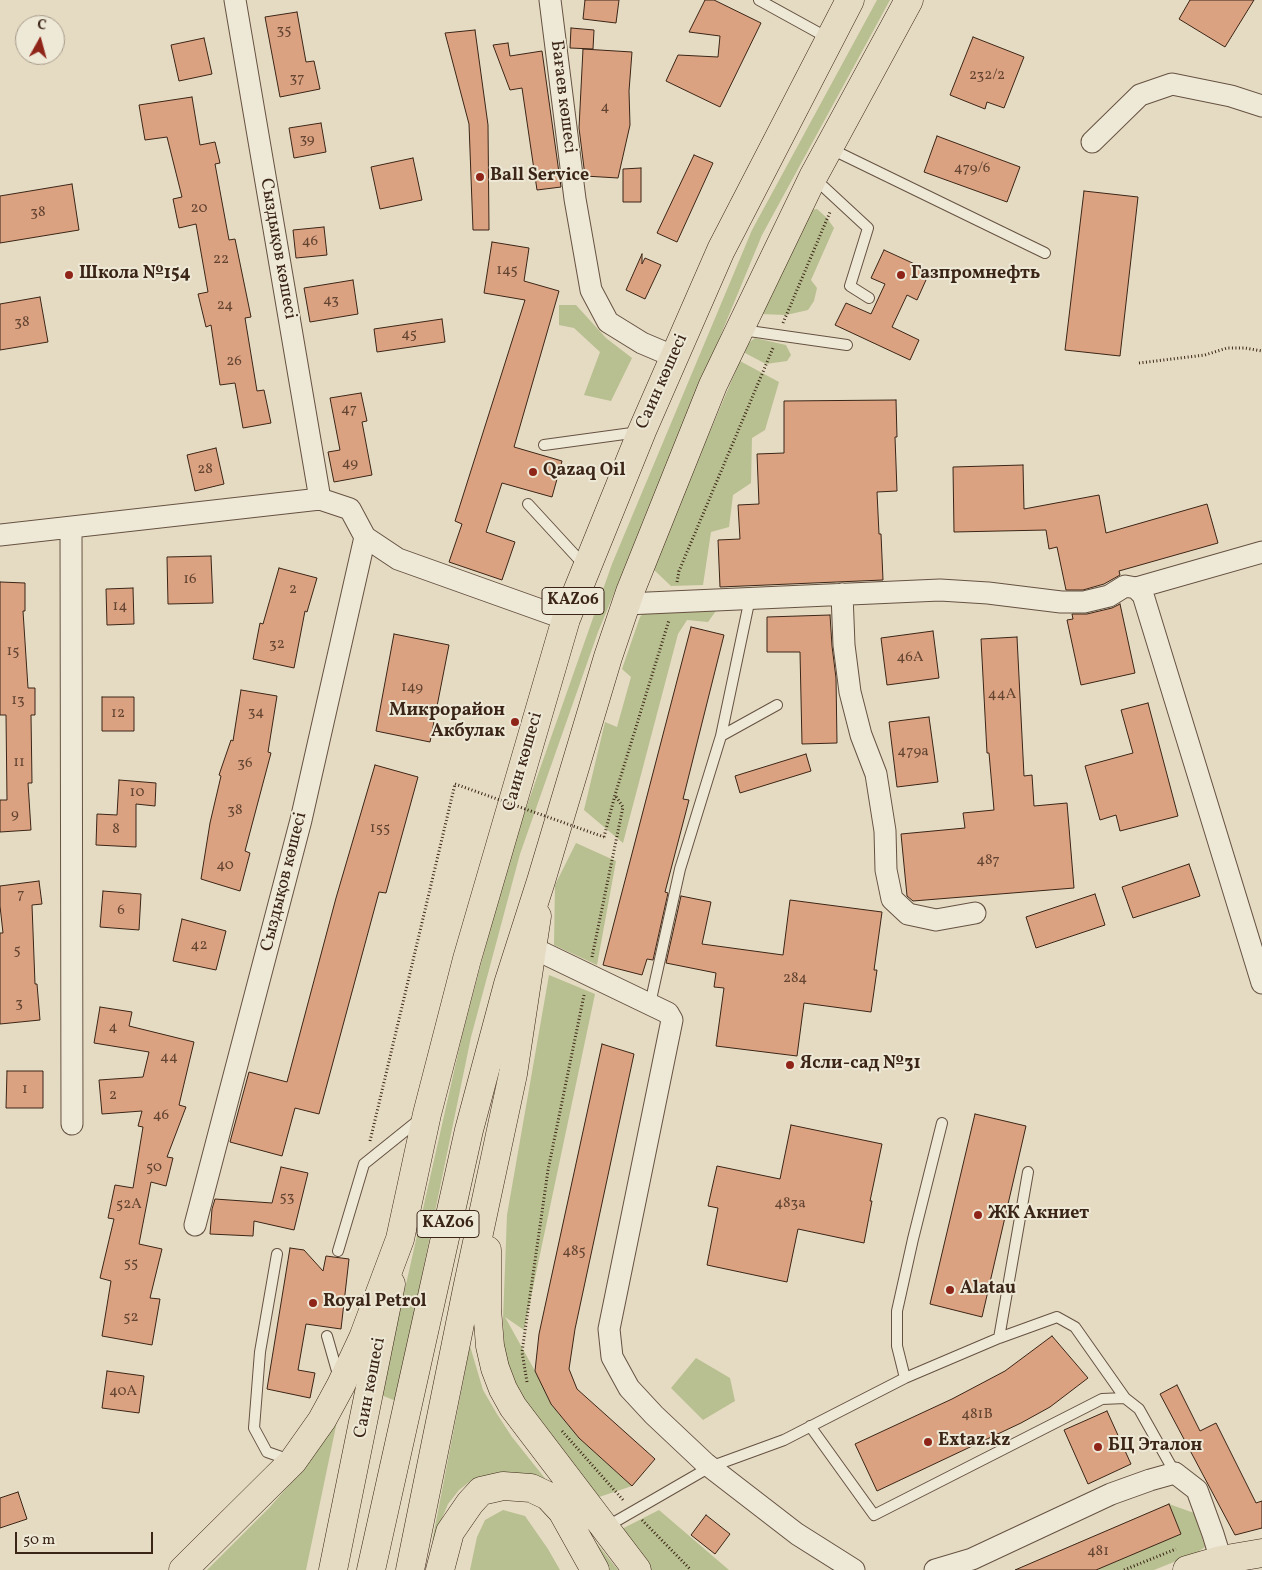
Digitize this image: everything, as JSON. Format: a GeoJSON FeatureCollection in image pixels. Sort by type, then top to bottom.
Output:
{"type":"FeatureCollection","features":[{"type":"Feature","properties":{"kind":"main road","name":"KАZ06"},"geometry":{"type":"LineString","coordinates":[[371,1570],[469,1130],[508,984],[626,604],[713,384],[738,330],[812,177],[909,0]]}},
{"type":"Feature","properties":{"kind":"main road","name":"Саин көшесі"},"geometry":{"type":"LineString","coordinates":[[333,1570],[427,1114],[467,959],[566,619],[642,431],[721,250],[846,2]]}},
{"type":"Feature","properties":{"kind":"main road"},"geometry":{"type":"LineString","coordinates":[[410,1570],[513,1074],[533,948],[541,881]]}},
{"type":"Feature","properties":{"kind":"main road"},"geometry":{"type":"LineString","coordinates":[[491,1176],[486,1257],[487,1309],[490,1346],[495,1368],[513,1407],[637,1570]]}},
{"type":"Feature","properties":{"kind":"main road","name":"KАZ06"},"geometry":{"type":"LineString","coordinates":[[183,1570],[293,1461],[322,1420],[363,1338],[400,1239]]}},
{"type":"Feature","properties":{"kind":"main road"},"geometry":{"type":"LineString","coordinates":[[440,1570],[450,1532],[470,1503],[481,1491],[503,1486],[531,1488],[548,1496],[562,1511],[596,1570]]}},
{"type":"Feature","properties":{"kind":"main road"},"geometry":{"type":"LineString","coordinates":[[1182,1559],[1221,1560],[1262,1553]]}},
{"type":"Feature","properties":{"kind":"street","name":"Сыздықов көшесі"},"geometry":{"type":"LineString","coordinates":[[235,0],[320,499]]}},
{"type":"Feature","properties":{"kind":"street","name":"Бағаев көшесі"},"geometry":{"type":"LineString","coordinates":[[550,0],[575,199],[591,290],[608,322],[642,343],[674,357]]}},
{"type":"Feature","properties":{"kind":"street"},"geometry":{"type":"LineString","coordinates":[[1092,142],[1140,95],[1172,84],[1231,96],[1262,106]]}},
{"type":"Feature","properties":{"kind":"street"},"geometry":{"type":"LineString","coordinates":[[0,535],[320,499],[350,509],[365,537],[398,559],[566,619]]}},
{"type":"Feature","properties":{"kind":"street"},"geometry":{"type":"LineString","coordinates":[[71,528],[72,1124]]}},
{"type":"Feature","properties":{"kind":"street","name":"Сыздықов көшесі"},"geometry":{"type":"LineString","coordinates":[[195,1225],[301,820],[365,537]]}},
{"type":"Feature","properties":{"kind":"street"},"geometry":{"type":"LineString","coordinates":[[626,604],[940,590],[988,593],[1061,602],[1084,602],[1109,596],[1125,586],[1136,588],[1262,552]]}},
{"type":"Feature","properties":{"kind":"street"},"geometry":{"type":"LineString","coordinates":[[1136,588],[1143,595],[1262,983]]}},
{"type":"Feature","properties":{"kind":"street"},"geometry":{"type":"LineString","coordinates":[[842,594],[844,645],[850,692],[861,735],[876,774],[885,831],[886,870],[892,899],[908,914],[936,920],[975,913]]}},
{"type":"Feature","properties":{"kind":"street"},"geometry":{"type":"LineString","coordinates":[[533,948],[668,1013],[672,1020],[610,1329],[612,1357],[629,1388],[654,1415],[710,1467],[797,1534],[854,1570]]}},
{"type":"Feature","properties":{"kind":"street"},"geometry":{"type":"LineString","coordinates":[[935,1570],[972,1559],[1110,1494],[1150,1480],[1175,1474],[1196,1490],[1221,1560]]}},
{"type":"Feature","properties":{"kind":"lane"},"geometry":{"type":"LineString","coordinates":[[759,0],[829,39]]}},
{"type":"Feature","properties":{"kind":"lane"},"geometry":{"type":"LineString","coordinates":[[828,148],[1044,253]]}},
{"type":"Feature","properties":{"kind":"lane"},"geometry":{"type":"LineString","coordinates":[[812,177],[868,228],[850,286],[868,298]]}},
{"type":"Feature","properties":{"kind":"lane"},"geometry":{"type":"LineString","coordinates":[[738,330],[847,345]]}},
{"type":"Feature","properties":{"kind":"lane"},"geometry":{"type":"LineString","coordinates":[[544,445],[642,431]]}},
{"type":"Feature","properties":{"kind":"lane"},"geometry":{"type":"LineString","coordinates":[[528,504],[587,568]]}},
{"type":"Feature","properties":{"kind":"lane"},"geometry":{"type":"LineString","coordinates":[[650,1004],[680,869],[721,736],[750,598]]}},
{"type":"Feature","properties":{"kind":"lane"},"geometry":{"type":"LineString","coordinates":[[721,736],[778,705]]}},
{"type":"Feature","properties":{"kind":"lane"},"geometry":{"type":"LineString","coordinates":[[338,1251],[364,1164],[427,1114]]}},
{"type":"Feature","properties":{"kind":"lane"},"geometry":{"type":"LineString","coordinates":[[905,1378],[897,1346],[897,1311],[942,1123]]}},
{"type":"Feature","properties":{"kind":"lane"},"geometry":{"type":"LineString","coordinates":[[999,1338],[1028,1172]]}},
{"type":"Feature","properties":{"kind":"lane"},"geometry":{"type":"LineString","coordinates":[[277,1254],[260,1352],[254,1428],[267,1452],[293,1461]]}},
{"type":"Feature","properties":{"kind":"lane"},"geometry":{"type":"LineString","coordinates":[[605,1528],[710,1467],[784,1440],[905,1378],[999,1338],[1057,1317],[1075,1327],[1124,1398],[1140,1409],[1175,1474]]}},
{"type":"Feature","properties":{"kind":"lane"},"geometry":{"type":"LineString","coordinates":[[327,1336],[341,1385]]}},
{"type":"Feature","properties":{"kind":"lane"},"geometry":{"type":"LineString","coordinates":[[810,1426],[874,1515],[1102,1399],[1124,1398]]}},
{"type":"Feature","properties":{"kind":"path"},"geometry":{"type":"LineString","coordinates":[[364,1164],[455,784],[604,838],[615,795],[674,602],[678,572],[836,198]]}},
{"type":"Feature","properties":{"kind":"path"},"geometry":{"type":"LineString","coordinates":[[1138,363],[1205,355],[1227,348],[1245,348],[1262,351]]}},
{"type":"Feature","properties":{"kind":"path"},"geometry":{"type":"LineString","coordinates":[[528,1387],[522,1352],[548,1170],[622,807],[615,795]]}},
{"type":"Feature","properties":{"kind":"path"},"geometry":{"type":"LineString","coordinates":[[556,1424],[634,1511],[691,1570]]}},
{"type":"Feature","properties":{"kind":"path"},"geometry":{"type":"LineString","coordinates":[[1124,1570],[1182,1559]]}},
{"type":"Feature","properties":{"kind":"green space"},"geometry":{"type":"Polygon","coordinates":[[[877,0],[890,0],[762,235],[598,632],[520,854],[471,1037],[396,1401],[381,1395],[462,1036],[510,854],[612,564],[752,230],[877,0]]]}},
{"type":"Feature","properties":{"kind":"green space"},"geometry":{"type":"Polygon","coordinates":[[[817,209],[834,228],[811,280],[817,288],[814,301],[808,310],[786,315],[760,314],[810,210],[817,209]]]}},
{"type":"Feature","properties":{"kind":"green space"},"geometry":{"type":"Polygon","coordinates":[[[559,305],[576,305],[606,338],[632,358],[611,401],[584,395],[600,352],[574,328],[559,325],[559,305]]]}},
{"type":"Feature","properties":{"kind":"green space"},"geometry":{"type":"Polygon","coordinates":[[[755,338],[786,345],[791,355],[787,361],[766,364],[745,353],[746,345],[755,338]]]}},
{"type":"Feature","properties":{"kind":"green space"},"geometry":{"type":"Polygon","coordinates":[[[740,361],[779,382],[765,430],[752,438],[751,483],[733,495],[729,527],[711,532],[703,585],[671,586],[652,568],[740,361]]]}},
{"type":"Feature","properties":{"kind":"green space"},"geometry":{"type":"Polygon","coordinates":[[[718,608],[708,622],[687,620],[678,634],[623,843],[584,810],[605,722],[617,727],[631,677],[622,669],[640,617],[647,609],[718,608]]]}},
{"type":"Feature","properties":{"kind":"green space"},"geometry":{"type":"Polygon","coordinates":[[[576,843],[616,861],[597,965],[554,945],[555,885],[576,843]]]}},
{"type":"Feature","properties":{"kind":"green space"},"geometry":{"type":"Polygon","coordinates":[[[549,975],[595,994],[524,1330],[505,1317],[551,1404],[579,1438],[632,1486],[599,1497],[515,1388],[504,1348],[503,1320],[507,1215],[549,975]]]}},
{"type":"Feature","properties":{"kind":"green space"},"geometry":{"type":"Polygon","coordinates":[[[470,1346],[483,1390],[512,1437],[618,1570],[605,1570],[506,1473],[473,1479],[459,1490],[448,1504],[432,1542],[470,1346]]]}},
{"type":"Feature","properties":{"kind":"green space"},"geometry":{"type":"Polygon","coordinates":[[[696,1358],[730,1378],[735,1401],[703,1420],[671,1388],[696,1358]]]}},
{"type":"Feature","properties":{"kind":"green space"},"geometry":{"type":"Polygon","coordinates":[[[341,1402],[306,1570],[207,1570],[269,1508],[299,1474],[341,1402]]]}},
{"type":"Feature","properties":{"kind":"green space"},"geometry":{"type":"Polygon","coordinates":[[[1169,1504],[1194,1513],[1205,1547],[1196,1553],[1154,1570],[1096,1570],[1181,1534],[1169,1504]]]}},
{"type":"Feature","properties":{"kind":"green space"},"geometry":{"type":"Polygon","coordinates":[[[503,1510],[525,1516],[560,1570],[470,1570],[477,1537],[485,1520],[503,1510]]]}},
{"type":"Feature","properties":{"kind":"green space"},"geometry":{"type":"Polygon","coordinates":[[[659,1510],[729,1570],[651,1570],[616,1532],[659,1510]]]}},
{"type":"Feature","properties":{"kind":"building"},"geometry":{"type":"Polygon","coordinates":[[[585,0],[619,0],[616,23],[583,19],[585,0]]]}},
{"type":"Feature","properties":{"kind":"building"},"geometry":{"type":"Polygon","coordinates":[[[705,0],[714,0],[761,23],[720,107],[666,81],[678,55],[718,57],[720,36],[689,32],[705,0]]]}},
{"type":"Feature","properties":{"kind":"building"},"geometry":{"type":"Polygon","coordinates":[[[1190,0],[1254,0],[1225,47],[1179,19],[1190,0]]]}},
{"type":"Feature","properties":{"kind":"building"},"geometry":{"type":"Polygon","coordinates":[[[297,12],[306,62],[314,61],[320,89],[280,97],[265,17],[297,12]]]}},
{"type":"Feature","properties":{"kind":"building"},"geometry":{"type":"Polygon","coordinates":[[[571,28],[594,30],[593,49],[570,48],[571,28]]]}},
{"type":"Feature","properties":{"kind":"building","name":"Ball Service"},"geometry":{"type":"Polygon","coordinates":[[[475,30],[488,125],[489,230],[473,230],[469,124],[445,33],[475,30]]]}},
{"type":"Feature","properties":{"kind":"building"},"geometry":{"type":"Polygon","coordinates":[[[973,37],[1024,57],[1004,108],[987,102],[985,109],[950,95],[973,37]]]}},
{"type":"Feature","properties":{"kind":"building"},"geometry":{"type":"Polygon","coordinates":[[[204,38],[212,74],[179,81],[171,45],[204,38]]]}},
{"type":"Feature","properties":{"kind":"building"},"geometry":{"type":"Polygon","coordinates":[[[508,43],[510,56],[542,51],[561,187],[537,190],[522,88],[510,90],[493,45],[508,43]]]}},
{"type":"Feature","properties":{"kind":"building"},"geometry":{"type":"Polygon","coordinates":[[[583,49],[632,52],[629,91],[630,125],[618,178],[585,176],[579,128],[583,49]]]}},
{"type":"Feature","properties":{"kind":"building"},"geometry":{"type":"Polygon","coordinates":[[[192,97],[200,145],[215,142],[220,163],[215,164],[229,240],[235,239],[251,317],[245,318],[257,391],[264,390],[271,423],[243,428],[235,383],[220,385],[211,325],[206,327],[198,294],[208,292],[196,224],[179,228],[173,199],[182,197],[167,137],[145,140],[139,105],[192,97]]]}},
{"type":"Feature","properties":{"kind":"building"},"geometry":{"type":"Polygon","coordinates":[[[321,123],[326,152],[294,158],[289,128],[321,123]]]}},
{"type":"Feature","properties":{"kind":"building"},"geometry":{"type":"Polygon","coordinates":[[[937,136],[1020,167],[1007,202],[924,172],[937,136]]]}},
{"type":"Feature","properties":{"kind":"building"},"geometry":{"type":"Polygon","coordinates":[[[694,155],[713,163],[677,242],[657,233],[694,155]]]}},
{"type":"Feature","properties":{"kind":"building"},"geometry":{"type":"Polygon","coordinates":[[[413,158],[422,200],[380,209],[371,167],[413,158]]]}},
{"type":"Feature","properties":{"kind":"building"},"geometry":{"type":"Polygon","coordinates":[[[641,168],[641,202],[623,202],[623,169],[641,168]]]}},
{"type":"Feature","properties":{"kind":"building"},"geometry":{"type":"Polygon","coordinates":[[[72,184],[79,230],[0,243],[0,196],[72,184]]]}},
{"type":"Feature","properties":{"kind":"building"},"geometry":{"type":"Polygon","coordinates":[[[1084,191],[1138,197],[1120,356],[1065,350],[1084,191]]]}},
{"type":"Feature","properties":{"kind":"building"},"geometry":{"type":"Polygon","coordinates":[[[324,227],[327,255],[296,258],[293,230],[324,227]]]}},
{"type":"Feature","properties":{"kind":"building"},"geometry":{"type":"Polygon","coordinates":[[[492,242],[529,248],[524,281],[559,291],[514,447],[562,461],[552,497],[502,483],[486,532],[515,542],[502,580],[449,562],[462,524],[455,521],[525,300],[484,293],[492,242]]]}},
{"type":"Feature","properties":{"kind":"building"},"geometry":{"type":"Polygon","coordinates":[[[884,250],[930,271],[917,300],[907,295],[892,327],[919,340],[910,360],[835,325],[846,303],[871,314],[885,284],[871,278],[884,250]]]}},
{"type":"Feature","properties":{"kind":"building"},"geometry":{"type":"Polygon","coordinates":[[[642,254],[642,264],[645,258],[661,265],[645,299],[626,290],[642,254]]]}},
{"type":"Feature","properties":{"kind":"building"},"geometry":{"type":"Polygon","coordinates":[[[353,280],[358,314],[310,322],[304,288],[353,280]]]}},
{"type":"Feature","properties":{"kind":"building"},"geometry":{"type":"Polygon","coordinates":[[[40,297],[48,342],[0,350],[0,304],[40,297]]]}},
{"type":"Feature","properties":{"kind":"building"},"geometry":{"type":"Polygon","coordinates":[[[442,319],[445,342],[377,352],[374,329],[442,319]]]}},
{"type":"Feature","properties":{"kind":"building"},"geometry":{"type":"Polygon","coordinates":[[[361,393],[367,421],[362,422],[372,475],[334,482],[328,452],[340,450],[330,398],[361,393]]]}},
{"type":"Feature","properties":{"kind":"building"},"geometry":{"type":"Polygon","coordinates":[[[896,400],[897,491],[877,492],[883,580],[720,587],[718,540],[740,539],[738,505],[759,504],[757,454],[784,453],[784,401],[896,400]]]}},
{"type":"Feature","properties":{"kind":"building"},"geometry":{"type":"Polygon","coordinates":[[[216,448],[224,484],[195,491],[187,455],[216,448]]]}},
{"type":"Feature","properties":{"kind":"building"},"geometry":{"type":"Polygon","coordinates":[[[1023,465],[1024,509],[1099,495],[1106,533],[1207,504],[1218,543],[1119,571],[1120,575],[1104,584],[1083,590],[1066,590],[1057,547],[1049,549],[1046,530],[954,532],[953,467],[1023,465]]]}},
{"type":"Feature","properties":{"kind":"building"},"geometry":{"type":"Polygon","coordinates":[[[211,556],[213,603],[168,604],[167,557],[211,556]]]}},
{"type":"Feature","properties":{"kind":"building"},"geometry":{"type":"Polygon","coordinates":[[[279,568],[317,578],[307,612],[305,611],[294,668],[253,659],[260,623],[263,624],[279,568]]]}},
{"type":"Feature","properties":{"kind":"building"},"geometry":{"type":"Polygon","coordinates":[[[0,582],[25,583],[25,611],[23,611],[28,688],[35,688],[35,715],[31,715],[32,783],[28,783],[31,830],[0,832],[0,800],[7,800],[6,715],[0,715],[0,582]]]}},
{"type":"Feature","properties":{"kind":"building"},"geometry":{"type":"Polygon","coordinates":[[[133,588],[134,624],[107,625],[106,589],[133,588]]]}},
{"type":"Feature","properties":{"kind":"building"},"geometry":{"type":"Polygon","coordinates":[[[1120,604],[1135,673],[1081,685],[1067,620],[1073,619],[1072,614],[1087,614],[1112,608],[1120,604]]]}},
{"type":"Feature","properties":{"kind":"building"},"geometry":{"type":"Polygon","coordinates":[[[830,615],[836,678],[837,743],[802,744],[800,652],[767,652],[767,617],[830,615]]]}},
{"type":"Feature","properties":{"kind":"building"},"geometry":{"type":"Polygon","coordinates":[[[691,627],[724,635],[683,799],[689,800],[665,892],[668,893],[653,960],[647,959],[642,975],[603,965],[691,627]]]}},
{"type":"Feature","properties":{"kind":"building"},"geometry":{"type":"Polygon","coordinates":[[[933,631],[939,678],[887,685],[881,638],[933,631]]]}},
{"type":"Feature","properties":{"kind":"building"},"geometry":{"type":"Polygon","coordinates":[[[394,634],[449,645],[430,742],[376,731],[394,634]]]}},
{"type":"Feature","properties":{"kind":"building"},"geometry":{"type":"Polygon","coordinates":[[[1017,637],[1024,776],[1032,775],[1034,806],[1067,803],[1074,888],[913,901],[907,896],[901,834],[965,828],[963,813],[994,810],[989,753],[987,753],[981,639],[1017,637]]]}},
{"type":"Feature","properties":{"kind":"building"},"geometry":{"type":"Polygon","coordinates":[[[241,690],[277,696],[268,752],[271,753],[245,851],[250,853],[240,891],[201,879],[210,823],[221,776],[219,775],[231,740],[233,741],[241,690]]]}},
{"type":"Feature","properties":{"kind":"building"},"geometry":{"type":"Polygon","coordinates":[[[102,697],[134,697],[134,731],[102,731],[102,697]]]}},
{"type":"Feature","properties":{"kind":"building"},"geometry":{"type":"Polygon","coordinates":[[[1148,703],[1178,816],[1120,831],[1116,815],[1100,820],[1085,766],[1133,753],[1121,710],[1148,703]]]}},
{"type":"Feature","properties":{"kind":"building"},"geometry":{"type":"Polygon","coordinates":[[[929,717],[938,782],[897,787],[889,722],[929,717]]]}},
{"type":"Feature","properties":{"kind":"building"},"geometry":{"type":"Polygon","coordinates":[[[806,754],[811,771],[740,793],[735,776],[806,754]]]}},
{"type":"Feature","properties":{"kind":"building"},"geometry":{"type":"Polygon","coordinates":[[[375,765],[418,777],[386,893],[379,892],[319,1114],[295,1108],[282,1156],[230,1142],[249,1072],[287,1082],[336,898],[375,765]]]}},
{"type":"Feature","properties":{"kind":"building"},"geometry":{"type":"Polygon","coordinates":[[[119,780],[156,783],[155,806],[136,804],[136,847],[96,845],[97,814],[117,815],[119,780]]]}},
{"type":"Feature","properties":{"kind":"building"},"geometry":{"type":"Polygon","coordinates":[[[1189,864],[1200,896],[1133,918],[1122,887],[1189,864]]]}},
{"type":"Feature","properties":{"kind":"building"},"geometry":{"type":"Polygon","coordinates":[[[39,881],[42,904],[32,905],[35,984],[37,984],[40,1020],[0,1024],[0,933],[3,933],[0,886],[39,881]]]}},
{"type":"Feature","properties":{"kind":"building"},"geometry":{"type":"Polygon","coordinates":[[[103,891],[141,894],[139,930],[100,927],[103,891]]]}},
{"type":"Feature","properties":{"kind":"building"},"geometry":{"type":"Polygon","coordinates":[[[1095,894],[1105,925],[1036,948],[1026,917],[1095,894]]]}},
{"type":"Feature","properties":{"kind":"building"},"geometry":{"type":"Polygon","coordinates":[[[681,896],[711,902],[702,944],[783,955],[790,900],[882,912],[874,970],[877,970],[871,1012],[804,1003],[797,1056],[716,1046],[724,988],[714,987],[716,973],[666,963],[681,896]]]}},
{"type":"Feature","properties":{"kind":"building"},"geometry":{"type":"Polygon","coordinates":[[[182,919],[226,931],[216,970],[173,961],[182,919]]]}},
{"type":"Feature","properties":{"kind":"building"},"geometry":{"type":"Polygon","coordinates":[[[100,1007],[132,1012],[129,1026],[194,1042],[179,1105],[186,1107],[167,1157],[173,1158],[166,1186],[151,1182],[139,1244],[162,1249],[150,1298],[160,1299],[152,1345],[102,1336],[111,1281],[100,1278],[114,1219],[108,1218],[115,1185],[133,1188],[143,1127],[138,1126],[142,1111],[102,1114],[99,1080],[143,1077],[149,1052],[94,1043],[100,1007]]]}},
{"type":"Feature","properties":{"kind":"building"},"geometry":{"type":"Polygon","coordinates":[[[602,1044],[634,1054],[575,1329],[569,1369],[577,1389],[655,1459],[632,1486],[579,1438],[551,1404],[535,1371],[539,1334],[602,1044]]]}},
{"type":"Feature","properties":{"kind":"building"},"geometry":{"type":"Polygon","coordinates":[[[7,1071],[43,1071],[43,1108],[6,1108],[7,1071]]]}},
{"type":"Feature","properties":{"kind":"building","name":"ЖК Акниет"},"geometry":{"type":"Polygon","coordinates":[[[975,1114],[1026,1126],[982,1317],[930,1304],[975,1114]]]}},
{"type":"Feature","properties":{"kind":"building"},"geometry":{"type":"Polygon","coordinates":[[[791,1125],[882,1144],[870,1201],[872,1201],[864,1243],[798,1229],[787,1282],[707,1265],[718,1208],[708,1206],[717,1166],[780,1179],[791,1125]]]}},
{"type":"Feature","properties":{"kind":"building"},"geometry":{"type":"Polygon","coordinates":[[[281,1167],[308,1173],[294,1230],[254,1221],[253,1236],[210,1234],[212,1209],[215,1199],[272,1203],[281,1167]]]}},
{"type":"Feature","properties":{"kind":"building","name":"Royal Petrol"},"geometry":{"type":"Polygon","coordinates":[[[290,1248],[304,1250],[323,1271],[326,1256],[349,1259],[341,1329],[306,1324],[298,1370],[315,1373],[310,1398],[267,1389],[290,1248]]]}},
{"type":"Feature","properties":{"kind":"building"},"geometry":{"type":"Polygon","coordinates":[[[1052,1336],[1088,1378],[1050,1407],[1021,1423],[877,1491],[855,1444],[952,1399],[1005,1371],[1052,1336]]]}},
{"type":"Feature","properties":{"kind":"building"},"geometry":{"type":"Polygon","coordinates":[[[107,1371],[144,1376],[139,1413],[102,1408],[107,1371]]]}},
{"type":"Feature","properties":{"kind":"building"},"geometry":{"type":"Polygon","coordinates":[[[1177,1385],[1200,1431],[1216,1423],[1256,1503],[1262,1501],[1262,1528],[1235,1535],[1160,1394],[1177,1385]]]}},
{"type":"Feature","properties":{"kind":"building","name":"БЦ Эталон"},"geometry":{"type":"Polygon","coordinates":[[[1107,1411],[1131,1464],[1088,1484],[1064,1430],[1107,1411]]]}},
{"type":"Feature","properties":{"kind":"building"},"geometry":{"type":"Polygon","coordinates":[[[18,1492],[27,1519],[0,1528],[0,1498],[18,1492]]]}},
{"type":"Feature","properties":{"kind":"building"},"geometry":{"type":"Polygon","coordinates":[[[1169,1504],[1181,1534],[1096,1570],[1015,1570],[1169,1504]]]}},
{"type":"Feature","properties":{"kind":"building"},"geometry":{"type":"Polygon","coordinates":[[[706,1515],[730,1534],[715,1554],[691,1535],[706,1515]]]}},
{"type":"Feature","properties":{"kind":"place","name":"Ball Service"},"geometry":{"type":"Point","coordinates":[480,177]}},
{"type":"Feature","properties":{"kind":"place","name":"Школа №154"},"geometry":{"type":"Point","coordinates":[69,275]}},
{"type":"Feature","properties":{"kind":"place","name":"Газпромнефть"},"geometry":{"type":"Point","coordinates":[901,275]}},
{"type":"Feature","properties":{"kind":"place","name":"Qazaq Oil"},"geometry":{"type":"Point","coordinates":[533,472]}},
{"type":"Feature","properties":{"kind":"place","name":"Микрорайон Акбулак"},"geometry":{"type":"Point","coordinates":[515,722]}},
{"type":"Feature","properties":{"kind":"place","name":"Ясли-сад №31"},"geometry":{"type":"Point","coordinates":[790,1065]}},
{"type":"Feature","properties":{"kind":"place","name":"ЖК Акниет"},"geometry":{"type":"Point","coordinates":[978,1215]}},
{"type":"Feature","properties":{"kind":"place","name":"Alatau"},"geometry":{"type":"Point","coordinates":[950,1290]}},
{"type":"Feature","properties":{"kind":"place","name":"Royal Petrol"},"geometry":{"type":"Point","coordinates":[313,1303]}},
{"type":"Feature","properties":{"kind":"place","name":"Extaz.kz"},"geometry":{"type":"Point","coordinates":[928,1442]}},
{"type":"Feature","properties":{"kind":"place","name":"БЦ Эталон"},"geometry":{"type":"Point","coordinates":[1098,1447]}}]}
